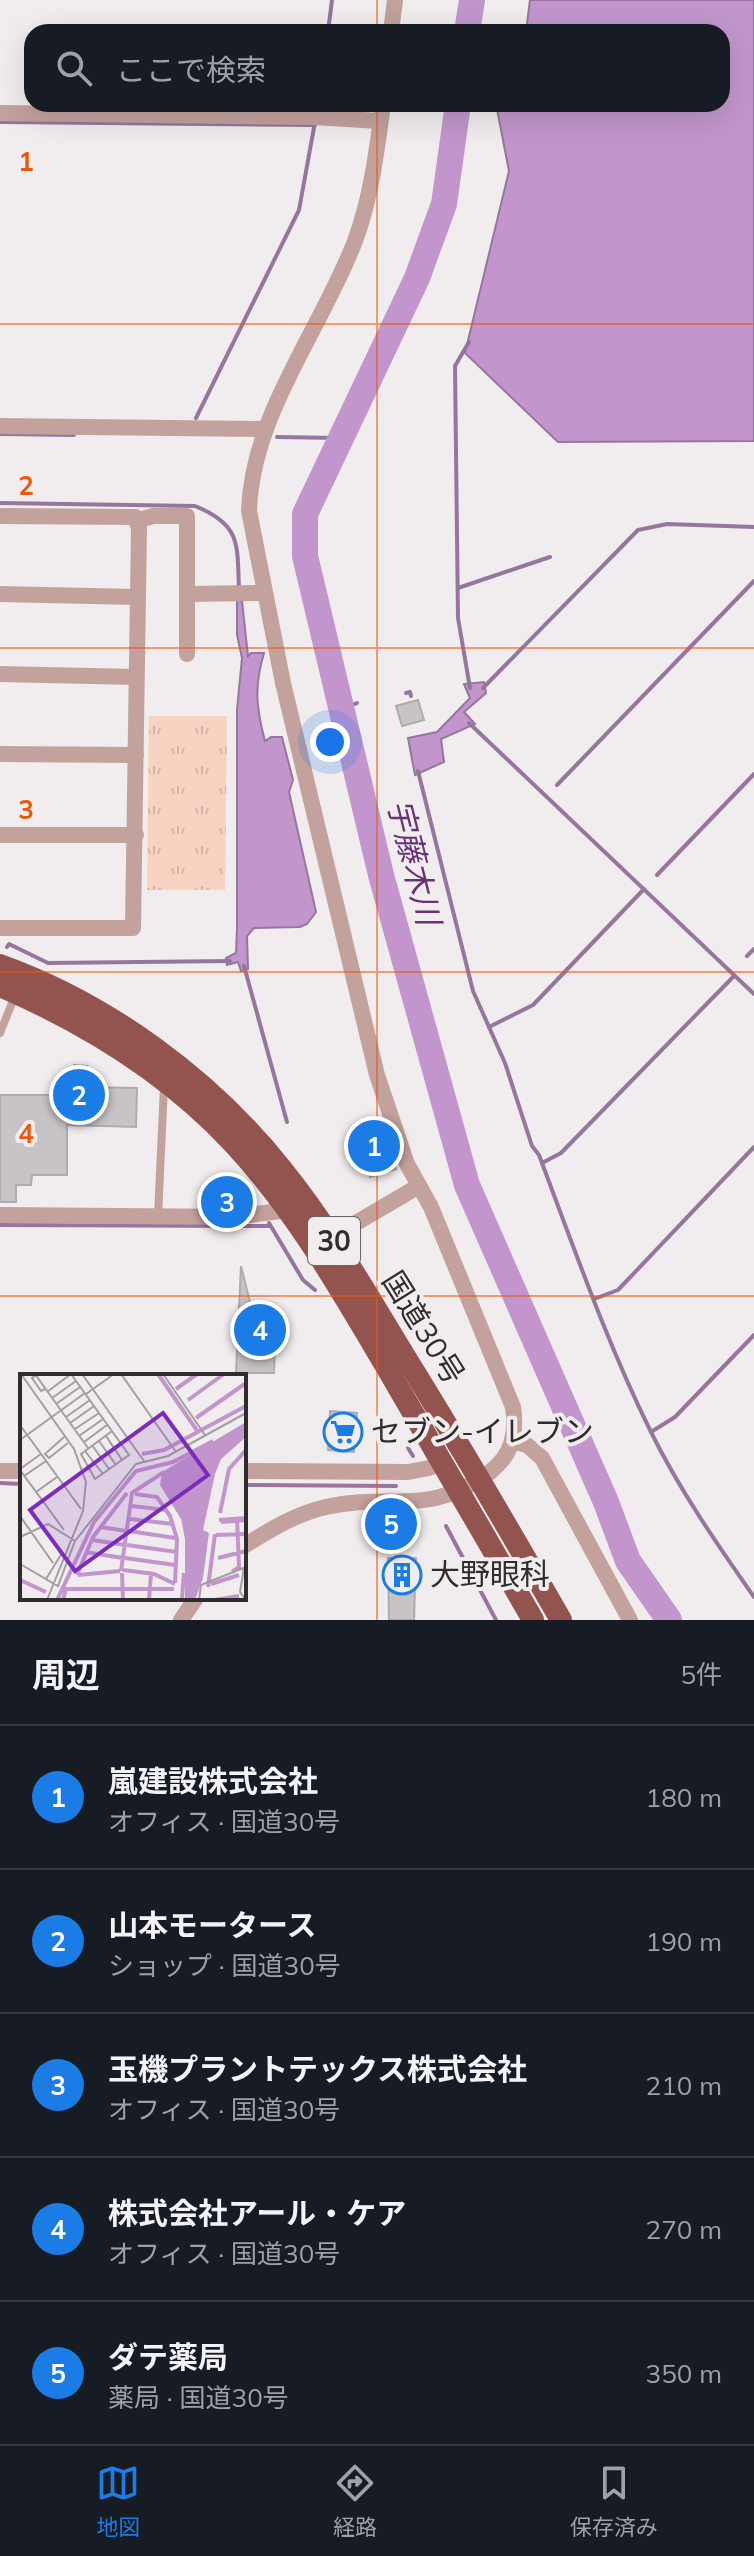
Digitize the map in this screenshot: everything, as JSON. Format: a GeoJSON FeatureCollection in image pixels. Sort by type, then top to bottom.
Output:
{"type":"FeatureCollection","features":[{"type":"Feature","properties":{"kind":"highway","name":"国道30号"},"geometry":{"type":"LineString","coordinates":[[0,965],[103,1014],[142,1039],[210,1093],[280,1167],[332,1237],[561,1620]]}},
{"type":"Feature","properties":{"kind":"highway","name":"国道30号"},"geometry":{"type":"LineString","coordinates":[[8,989],[91,1031],[165,1081],[233,1143],[314,1245],[532,1619]]}},
{"type":"Feature","properties":{"kind":"street"},"geometry":{"type":"LineString","coordinates":[[392,24],[395,0]]}},
{"type":"Feature","properties":{"kind":"street"},"geometry":{"type":"LineString","coordinates":[[0,113],[316,117],[382,112],[366,208],[354,244],[266,429],[256,458],[249,511],[263,593],[377,1075],[407,1164],[442,1231],[513,1407],[514,1442],[495,1468],[459,1492],[434,1500],[329,1506],[299,1514],[246,1545]]}},
{"type":"Feature","properties":{"kind":"street"},"geometry":{"type":"LineString","coordinates":[[0,426],[266,429]]}},
{"type":"Feature","properties":{"kind":"street"},"geometry":{"type":"LineString","coordinates":[[0,516],[124,516],[135,517],[136,521],[133,928],[0,928]]}},
{"type":"Feature","properties":{"kind":"street"},"geometry":{"type":"LineString","coordinates":[[136,521],[153,516],[187,516],[187,654]]}},
{"type":"Feature","properties":{"kind":"street"},"geometry":{"type":"LineString","coordinates":[[187,594],[263,593]]}},
{"type":"Feature","properties":{"kind":"street"},"geometry":{"type":"LineString","coordinates":[[0,594],[136,597]]}},
{"type":"Feature","properties":{"kind":"street"},"geometry":{"type":"LineString","coordinates":[[0,674],[136,677]]}},
{"type":"Feature","properties":{"kind":"street"},"geometry":{"type":"LineString","coordinates":[[0,754],[136,755]]}},
{"type":"Feature","properties":{"kind":"street"},"geometry":{"type":"LineString","coordinates":[[0,835],[136,835]]}},
{"type":"Feature","properties":{"kind":"street"},"geometry":{"type":"LineString","coordinates":[[332,1237],[419,1186]]}},
{"type":"Feature","properties":{"kind":"street"},"geometry":{"type":"LineString","coordinates":[[0,1215],[234,1217],[288,1210]]}},
{"type":"Feature","properties":{"kind":"street"},"geometry":{"type":"LineString","coordinates":[[514,1442],[527,1445],[542,1458],[630,1620]]}},
{"type":"Feature","properties":{"kind":"street"},"geometry":{"type":"LineString","coordinates":[[246,1471],[408,1472],[442,1462]]}},
{"type":"Feature","properties":{"kind":"street"},"geometry":{"type":"LineString","coordinates":[[181,1620],[195,1600]]}},
{"type":"Feature","properties":{"kind":"lane"},"geometry":{"type":"LineString","coordinates":[[0,1033],[8,989]]}},
{"type":"Feature","properties":{"kind":"lane"},"geometry":{"type":"LineString","coordinates":[[158,1216],[160,1109],[165,1081]]}},
{"type":"Feature","properties":{"kind":"green space"},"geometry":{"type":"Polygon","coordinates":[[[149,716],[227,716],[225,890],[147,890],[149,716]]]}},
{"type":"Feature","properties":{"kind":"shaded area"},"geometry":{"type":"Polygon","coordinates":[[[530,0],[754,0],[754,441],[558,442],[465,353],[509,171],[498,112],[730,112],[730,24],[527,24],[530,0]]]}},
{"type":"Feature","properties":{"kind":"shaded area"},"geometry":{"type":"Polygon","coordinates":[[[237,600],[242,601],[248,656],[264,653],[257,697],[260,718],[265,741],[271,737],[282,737],[293,780],[289,792],[316,912],[307,924],[300,927],[254,928],[247,936],[248,969],[241,971],[238,962],[227,965],[226,958],[236,953],[237,928],[237,710],[242,658],[237,635],[237,600]]]}},
{"type":"Feature","properties":{"kind":"shaded area"},"geometry":{"type":"Polygon","coordinates":[[[484,682],[486,693],[464,712],[475,724],[441,739],[444,762],[415,775],[408,738],[437,732],[470,698],[464,684],[484,682]]]}},
{"type":"Feature","properties":{"kind":"building"},"geometry":{"type":"Polygon","coordinates":[[[418,700],[424,720],[402,726],[396,706],[418,700]]]}},
{"type":"Feature","properties":{"kind":"building"},"geometry":{"type":"Polygon","coordinates":[[[74,1065],[87,1066],[86,1087],[137,1088],[136,1127],[67,1125],[67,1175],[32,1175],[31,1185],[16,1185],[16,1202],[0,1202],[0,1095],[52,1095],[52,1088],[73,1088],[74,1065]]]}},
{"type":"Feature","properties":{"kind":"building"},"geometry":{"type":"Polygon","coordinates":[[[381,1125],[396,1169],[370,1177],[356,1133],[381,1125]]]}},
{"type":"Feature","properties":{"kind":"building"},"geometry":{"type":"Polygon","coordinates":[[[206,1191],[238,1193],[237,1205],[206,1206],[206,1191]]]}},
{"type":"Feature","properties":{"kind":"building"},"geometry":{"type":"Polygon","coordinates":[[[241,1266],[254,1318],[284,1322],[283,1338],[275,1338],[274,1373],[236,1373],[241,1266]]]}},
{"type":"Feature","properties":{"kind":"building","name":"セブン-イレブン"},"geometry":{"type":"Polygon","coordinates":[[[330,1411],[357,1413],[354,1452],[328,1450],[330,1411]]]}},
{"type":"Feature","properties":{"kind":"building","name":"大野眼科"},"geometry":{"type":"Polygon","coordinates":[[[388,1558],[416,1558],[414,1620],[389,1620],[388,1558]]]}},
{"type":"Feature","properties":{"kind":"waterway"},"geometry":{"type":"LineString","coordinates":[[329,24],[332,0]]}},
{"type":"Feature","properties":{"kind":"waterway","name":"宇藤木川"},"geometry":{"type":"LineString","coordinates":[[468,24],[472,0]]}},
{"type":"Feature","properties":{"kind":"waterway","name":"宇藤木川"},"geometry":{"type":"LineString","coordinates":[[457,112],[444,204],[417,278],[305,514],[305,556],[381,875],[467,1185],[606,1502],[628,1561],[669,1620]]}},
{"type":"Feature","properties":{"kind":"waterway"},"geometry":{"type":"LineString","coordinates":[[0,122],[315,125]]}},
{"type":"Feature","properties":{"kind":"waterway"},"geometry":{"type":"LineString","coordinates":[[196,418],[299,210],[315,122]]}},
{"type":"Feature","properties":{"kind":"waterway"},"geometry":{"type":"LineString","coordinates":[[469,342],[455,366],[458,618],[470,688]]}},
{"type":"Feature","properties":{"kind":"waterway"},"geometry":{"type":"LineString","coordinates":[[0,434],[74,435]]}},
{"type":"Feature","properties":{"kind":"waterway"},"geometry":{"type":"LineString","coordinates":[[277,437],[340,438]]}},
{"type":"Feature","properties":{"kind":"waterway"},"geometry":{"type":"LineString","coordinates":[[0,503],[195,506],[221,521],[234,538],[239,590]]}},
{"type":"Feature","properties":{"kind":"waterway"},"geometry":{"type":"LineString","coordinates":[[483,688],[638,530],[667,524],[754,527]]}},
{"type":"Feature","properties":{"kind":"waterway"},"geometry":{"type":"LineString","coordinates":[[458,588],[550,557]]}},
{"type":"Feature","properties":{"kind":"waterway"},"geometry":{"type":"LineString","coordinates":[[557,785],[754,581]]}},
{"type":"Feature","properties":{"kind":"waterway"},"geometry":{"type":"LineString","coordinates":[[406,693],[410,692],[411,696]]}},
{"type":"Feature","properties":{"kind":"waterway"},"geometry":{"type":"LineString","coordinates":[[341,710],[357,703]]}},
{"type":"Feature","properties":{"kind":"waterway"},"geometry":{"type":"LineString","coordinates":[[469,723],[754,994]]}},
{"type":"Feature","properties":{"kind":"waterway"},"geometry":{"type":"LineString","coordinates":[[418,771],[473,991],[505,1063],[532,1146],[539,1155],[605,1330],[662,1453],[699,1516],[754,1597]]}},
{"type":"Feature","properties":{"kind":"waterway"},"geometry":{"type":"LineString","coordinates":[[657,875],[754,774]]}},
{"type":"Feature","properties":{"kind":"waterway"},"geometry":{"type":"LineString","coordinates":[[489,1027],[533,1005],[644,889]]}},
{"type":"Feature","properties":{"kind":"waterway"},"geometry":{"type":"LineString","coordinates":[[7,947],[9,944],[48,963],[230,961]]}},
{"type":"Feature","properties":{"kind":"waterway"},"geometry":{"type":"LineString","coordinates":[[747,956],[754,949]]}},
{"type":"Feature","properties":{"kind":"waterway"},"geometry":{"type":"LineString","coordinates":[[244,966],[287,1122]]}},
{"type":"Feature","properties":{"kind":"waterway"},"geometry":{"type":"LineString","coordinates":[[542,1163],[561,1153],[734,976]]}},
{"type":"Feature","properties":{"kind":"waterway"},"geometry":{"type":"LineString","coordinates":[[594,1299],[618,1290],[754,1147]]}},
{"type":"Feature","properties":{"kind":"waterway"},"geometry":{"type":"LineString","coordinates":[[269,1223],[303,1280],[315,1290]]}},
{"type":"Feature","properties":{"kind":"waterway"},"geometry":{"type":"LineString","coordinates":[[0,1225],[269,1226]]}},
{"type":"Feature","properties":{"kind":"waterway"},"geometry":{"type":"LineString","coordinates":[[651,1432],[675,1417],[754,1335]]}},
{"type":"Feature","properties":{"kind":"waterway"},"geometry":{"type":"LineString","coordinates":[[408,1448],[413,1456]]}},
{"type":"Feature","properties":{"kind":"waterway"},"geometry":{"type":"LineString","coordinates":[[0,1483],[20,1484]]}},
{"type":"Feature","properties":{"kind":"waterway"},"geometry":{"type":"LineString","coordinates":[[246,1485],[396,1486]]}},
{"type":"Feature","properties":{"kind":"waterway"},"geometry":{"type":"LineString","coordinates":[[446,1526],[496,1620]]}},
{"type":"Feature","properties":{"kind":"place","name":"山本モータース"},"geometry":{"type":"Point","coordinates":[79,1095]}},
{"type":"Feature","properties":{"kind":"place","name":"嵐建設株式会社"},"geometry":{"type":"Point","coordinates":[374,1146]}},
{"type":"Feature","properties":{"kind":"place","name":"玉機プラントテックス株式会社"},"geometry":{"type":"Point","coordinates":[227,1202]}},
{"type":"Feature","properties":{"kind":"place","name":"株式会社アール・ケア"},"geometry":{"type":"Point","coordinates":[260,1330]}},
{"type":"Feature","properties":{"kind":"place","name":"セブン-イレブン"},"geometry":{"type":"Point","coordinates":[343,1432]}},
{"type":"Feature","properties":{"kind":"place","name":"ダテ薬局"},"geometry":{"type":"Point","coordinates":[391,1524]}},
{"type":"Feature","properties":{"kind":"place","name":"大野眼科"},"geometry":{"type":"Point","coordinates":[402,1575]}}]}
